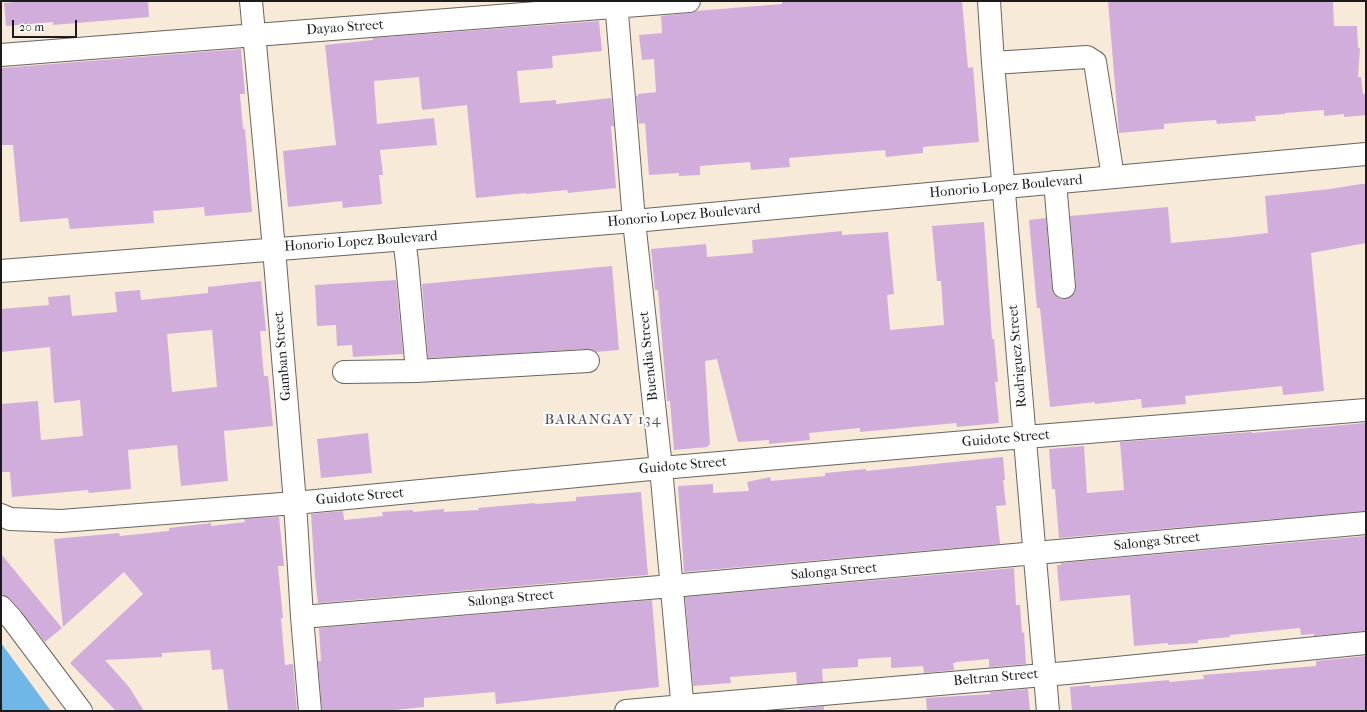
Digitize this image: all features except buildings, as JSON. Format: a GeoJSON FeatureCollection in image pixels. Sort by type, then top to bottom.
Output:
{"type":"FeatureCollection","features":[{"type":"Feature","properties":{"kind":"street","name":"Gamban Street"},"geometry":{"type":"LineString","coordinates":[[252,1],[295,503],[302,617],[310,711]]}},
{"type":"Feature","properties":{"kind":"street","name":"Dayao Street"},"geometry":{"type":"LineString","coordinates":[[1,55],[616,4],[689,1]]}},
{"type":"Feature","properties":{"kind":"street","name":"Rodriguez Street"},"geometry":{"type":"LineString","coordinates":[[989,1],[1048,711]]}},
{"type":"Feature","properties":{"kind":"street","name":"Buendia Street"},"geometry":{"type":"LineString","coordinates":[[616,4],[634,221],[661,468],[682,708]]}},
{"type":"Feature","properties":{"kind":"street"},"geometry":{"type":"LineString","coordinates":[[993,63],[1087,57],[1095,62],[1113,177]]}},
{"type":"Feature","properties":{"kind":"street","name":"Honorio Lopez Boulevard"},"geometry":{"type":"LineString","coordinates":[[1,271],[634,221],[1366,154]]}},
{"type":"Feature","properties":{"kind":"street"},"geometry":{"type":"LineString","coordinates":[[1055,182],[1064,287]]}},
{"type":"Feature","properties":{"kind":"street"},"geometry":{"type":"LineString","coordinates":[[404,239],[417,371]]}},
{"type":"Feature","properties":{"kind":"street"},"geometry":{"type":"LineString","coordinates":[[344,372],[417,371],[588,361]]}},
{"type":"Feature","properties":{"kind":"street","name":"Guidote Street"},"geometry":{"type":"LineString","coordinates":[[1,514],[10,519],[61,521],[295,503],[661,468],[1025,437],[1366,410]]}},
{"type":"Feature","properties":{"kind":"street","name":"Salonga Street"},"geometry":{"type":"LineString","coordinates":[[302,617],[1035,554],[1230,534],[1366,523]]}},
{"type":"Feature","properties":{"kind":"street"},"geometry":{"type":"LineString","coordinates":[[1,607],[12,619],[81,711]]}},
{"type":"Feature","properties":{"kind":"street","name":"Beltran Street"},"geometry":{"type":"LineString","coordinates":[[626,711],[682,708],[1366,642]]}},
{"type":"Feature","properties":{"kind":"water"},"geometry":{"type":"Polygon","coordinates":[[[1,643],[51,711],[1,711],[1,643]]]}},
{"type":"Feature","properties":{"kind":"district","name":"BARANGAY 134"},"geometry":{"type":"Point","coordinates":[603,420]}}]}
